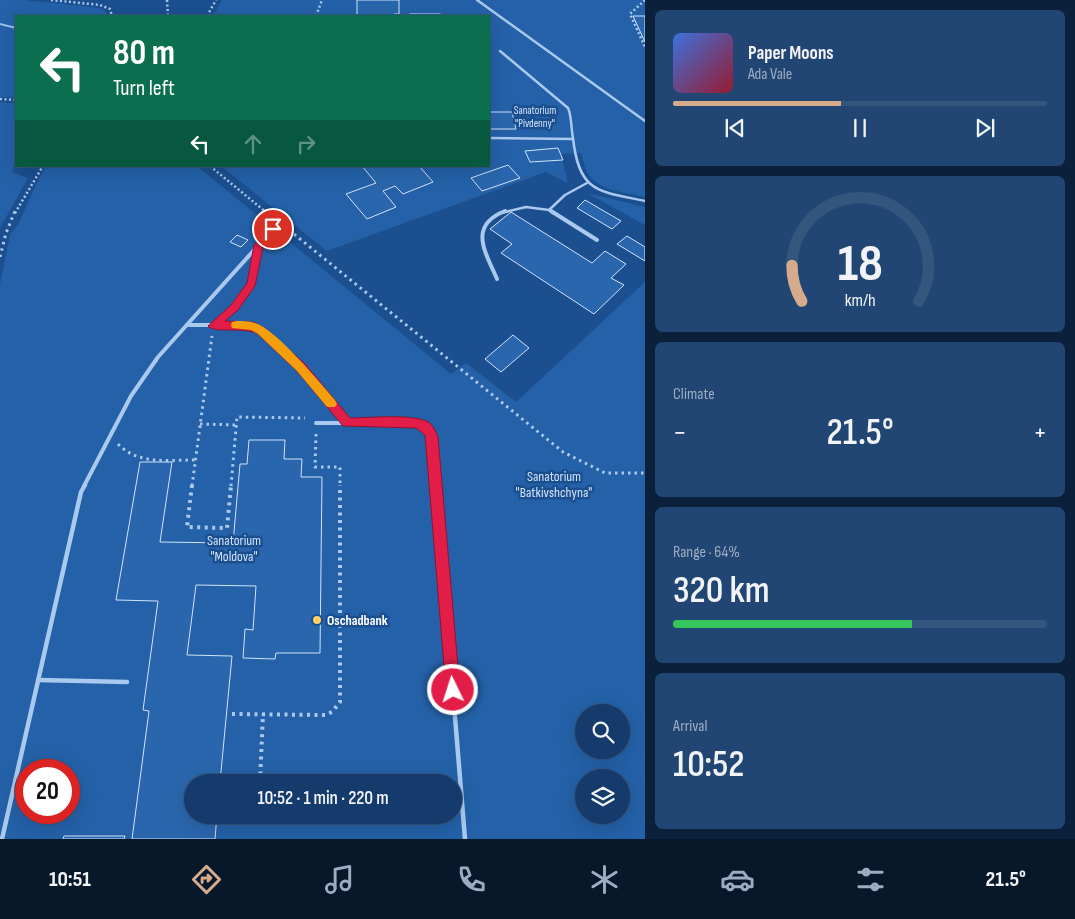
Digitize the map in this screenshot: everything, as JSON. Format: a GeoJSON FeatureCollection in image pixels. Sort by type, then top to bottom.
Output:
{"type":"FeatureCollection","features":[{"type":"Feature","properties":{"kind":"lane"},"geometry":{"type":"LineString","coordinates":[[477,0],[645,121]]}},
{"type":"Feature","properties":{"kind":"lane"},"geometry":{"type":"LineString","coordinates":[[500,51],[568,108],[580,171],[587,183],[604,192],[645,201]]}},
{"type":"Feature","properties":{"kind":"lane"},"geometry":{"type":"LineString","coordinates":[[490,138],[573,139]]}},
{"type":"Feature","properties":{"kind":"lane"},"geometry":{"type":"LineString","coordinates":[[549,210],[566,195],[587,183]]}},
{"type":"Feature","properties":{"kind":"lane"},"geometry":{"type":"LineString","coordinates":[[497,279],[482,250],[482,237],[486,224],[503,210],[540,206],[597,240]]}},
{"type":"Feature","properties":{"kind":"lane"},"geometry":{"type":"LineString","coordinates":[[2,839],[81,492],[131,396],[158,358],[273,229]]}},
{"type":"Feature","properties":{"kind":"lane"},"geometry":{"type":"LineString","coordinates":[[213,326],[234,308],[252,284],[258,245]]}},
{"type":"Feature","properties":{"kind":"lane"},"geometry":{"type":"LineString","coordinates":[[188,325],[253,326],[301,368],[347,423]]}},
{"type":"Feature","properties":{"kind":"lane"},"geometry":{"type":"LineString","coordinates":[[316,423],[417,423],[425,426],[432,437],[459,774]]}},
{"type":"Feature","properties":{"kind":"lane"},"geometry":{"type":"LineString","coordinates":[[38,680],[127,682]]}},
{"type":"Feature","properties":{"kind":"lane"},"geometry":{"type":"LineString","coordinates":[[462,806],[465,839]]}},
{"type":"Feature","properties":{"kind":"path"},"geometry":{"type":"LineString","coordinates":[[51,0],[107,6],[112,15]]}},
{"type":"Feature","properties":{"kind":"path"},"geometry":{"type":"LineString","coordinates":[[167,0],[168,15]]}},
{"type":"Feature","properties":{"kind":"path"},"geometry":{"type":"LineString","coordinates":[[208,15],[216,0]]}},
{"type":"Feature","properties":{"kind":"path"},"geometry":{"type":"LineString","coordinates":[[316,15],[322,0]]}},
{"type":"Feature","properties":{"kind":"path"},"geometry":{"type":"LineString","coordinates":[[645,0],[630,14],[645,47]]}},
{"type":"Feature","properties":{"kind":"path"},"geometry":{"type":"LineString","coordinates":[[0,98],[15,100]]}},
{"type":"Feature","properties":{"kind":"path"},"geometry":{"type":"LineString","coordinates":[[0,257],[4,236],[42,167]]}},
{"type":"Feature","properties":{"kind":"path"},"geometry":{"type":"LineString","coordinates":[[211,167],[563,452],[605,473],[645,473]]}},
{"type":"Feature","properties":{"kind":"path"},"geometry":{"type":"LineString","coordinates":[[213,326],[188,527],[227,528],[237,417],[309,418],[316,423],[315,467],[340,467],[340,702],[332,712],[325,715],[232,714]]}},
{"type":"Feature","properties":{"kind":"path"},"geometry":{"type":"LineString","coordinates":[[200,424],[236,425]]}},
{"type":"Feature","properties":{"kind":"path"},"geometry":{"type":"LineString","coordinates":[[111,432],[124,451],[134,456],[196,460]]}},
{"type":"Feature","properties":{"kind":"path"},"geometry":{"type":"LineString","coordinates":[[260,774],[263,714]]}},
{"type":"Feature","properties":{"kind":"green space"},"geometry":{"type":"Polygon","coordinates":[[[0,0],[24,0],[92,7],[102,9],[107,13],[107,15],[15,15],[15,98],[0,97],[0,0]]]}},
{"type":"Feature","properties":{"kind":"green space","name":"Sanatorium \"Pivdenny\""},"geometry":{"type":"Polygon","coordinates":[[[222,0],[645,0],[645,197],[613,190],[598,183],[587,172],[581,153],[561,154],[568,183],[546,172],[327,251],[222,167],[490,167],[490,15],[214,15],[222,0]]]}},
{"type":"Feature","properties":{"kind":"green space"},"geometry":{"type":"Polygon","coordinates":[[[0,102],[15,103],[15,160],[12,172],[28,178],[0,228],[0,102]]]}},
{"type":"Feature","properties":{"kind":"green space","name":"Sanatorium \"Moldova\""},"geometry":{"type":"Polygon","coordinates":[[[46,167],[198,167],[451,374],[466,363],[516,402],[645,282],[645,839],[0,839],[0,284],[10,235],[18,225],[39,178],[46,167]]]}},
{"type":"Feature","properties":{"kind":"green space"},"geometry":{"type":"Polygon","coordinates":[[[587,193],[645,207],[645,225],[587,193]]]}},
{"type":"Feature","properties":{"kind":"building"},"geometry":{"type":"Polygon","coordinates":[[[357,0],[399,0],[399,14],[357,15],[357,0]]]}},
{"type":"Feature","properties":{"kind":"building"},"geometry":{"type":"Polygon","coordinates":[[[410,14],[440,14],[440,15],[410,14]]]}},
{"type":"Feature","properties":{"kind":"building"},"geometry":{"type":"Polygon","coordinates":[[[633,16],[645,16],[645,42],[633,16]]]}},
{"type":"Feature","properties":{"kind":"building"},"geometry":{"type":"Polygon","coordinates":[[[490,112],[512,112],[516,129],[490,129],[490,112]]]}},
{"type":"Feature","properties":{"kind":"building"},"geometry":{"type":"Polygon","coordinates":[[[558,148],[563,160],[530,162],[525,151],[558,148]]]}},
{"type":"Feature","properties":{"kind":"building"},"geometry":{"type":"Polygon","coordinates":[[[508,165],[520,178],[482,191],[471,178],[508,165]]]}},
{"type":"Feature","properties":{"kind":"building"},"geometry":{"type":"Polygon","coordinates":[[[363,167],[420,167],[433,182],[403,194],[395,186],[383,191],[396,207],[367,219],[346,194],[376,183],[363,167]]]}},
{"type":"Feature","properties":{"kind":"building"},"geometry":{"type":"Polygon","coordinates":[[[585,200],[621,221],[612,229],[577,208],[585,200]]]}},
{"type":"Feature","properties":{"kind":"building"},"geometry":{"type":"Polygon","coordinates":[[[511,212],[592,263],[605,251],[626,264],[611,278],[624,285],[594,314],[501,253],[512,244],[490,229],[511,212]]]}},
{"type":"Feature","properties":{"kind":"building"},"geometry":{"type":"Polygon","coordinates":[[[237,235],[248,240],[241,247],[230,242],[237,235]]]}},
{"type":"Feature","properties":{"kind":"building"},"geometry":{"type":"Polygon","coordinates":[[[627,236],[645,247],[645,261],[617,244],[627,236]]]}},
{"type":"Feature","properties":{"kind":"building"},"geometry":{"type":"Polygon","coordinates":[[[513,335],[529,348],[501,372],[485,359],[513,335]]]}},
{"type":"Feature","properties":{"kind":"building"},"geometry":{"type":"Polygon","coordinates":[[[249,440],[285,440],[284,459],[302,459],[301,477],[322,477],[320,653],[276,653],[275,659],[243,658],[245,629],[253,630],[256,586],[196,585],[187,655],[232,656],[221,774],[184,774],[184,824],[216,824],[215,839],[132,839],[149,711],[143,710],[158,601],[116,600],[140,462],[172,462],[160,542],[233,543],[240,464],[247,464],[249,440]]]}},
{"type":"Feature","properties":{"kind":"building"},"geometry":{"type":"Polygon","coordinates":[[[64,836],[125,836],[124,839],[63,839],[64,836]]]}},
{"type":"Feature","properties":{"kind":"waterway"},"geometry":{"type":"LineString","coordinates":[[0,24],[15,28]]}},
{"type":"Feature","properties":{"kind":"slow traffic"},"geometry":{"type":"LineString","coordinates":[[236,325],[253,326],[262,332],[301,368],[331,404]]}},
{"type":"Feature","properties":{"kind":"place","name":"Oschadbank"},"geometry":{"type":"Point","coordinates":[317,620]}},
{"type":"Feature","properties":{"kind":"route"},"geometry":{"type":"LineString","coordinates":[[273,229],[258,245],[252,284],[234,308],[213,326],[253,326],[262,332],[301,368],[347,423],[417,423],[425,426],[430,431],[453,690]]}},
{"type":"Feature","properties":{"kind":"park label","name":"Sanatorium \"Batkivshchyna\""},"geometry":{"type":"Point","coordinates":[554,484]}}]}
